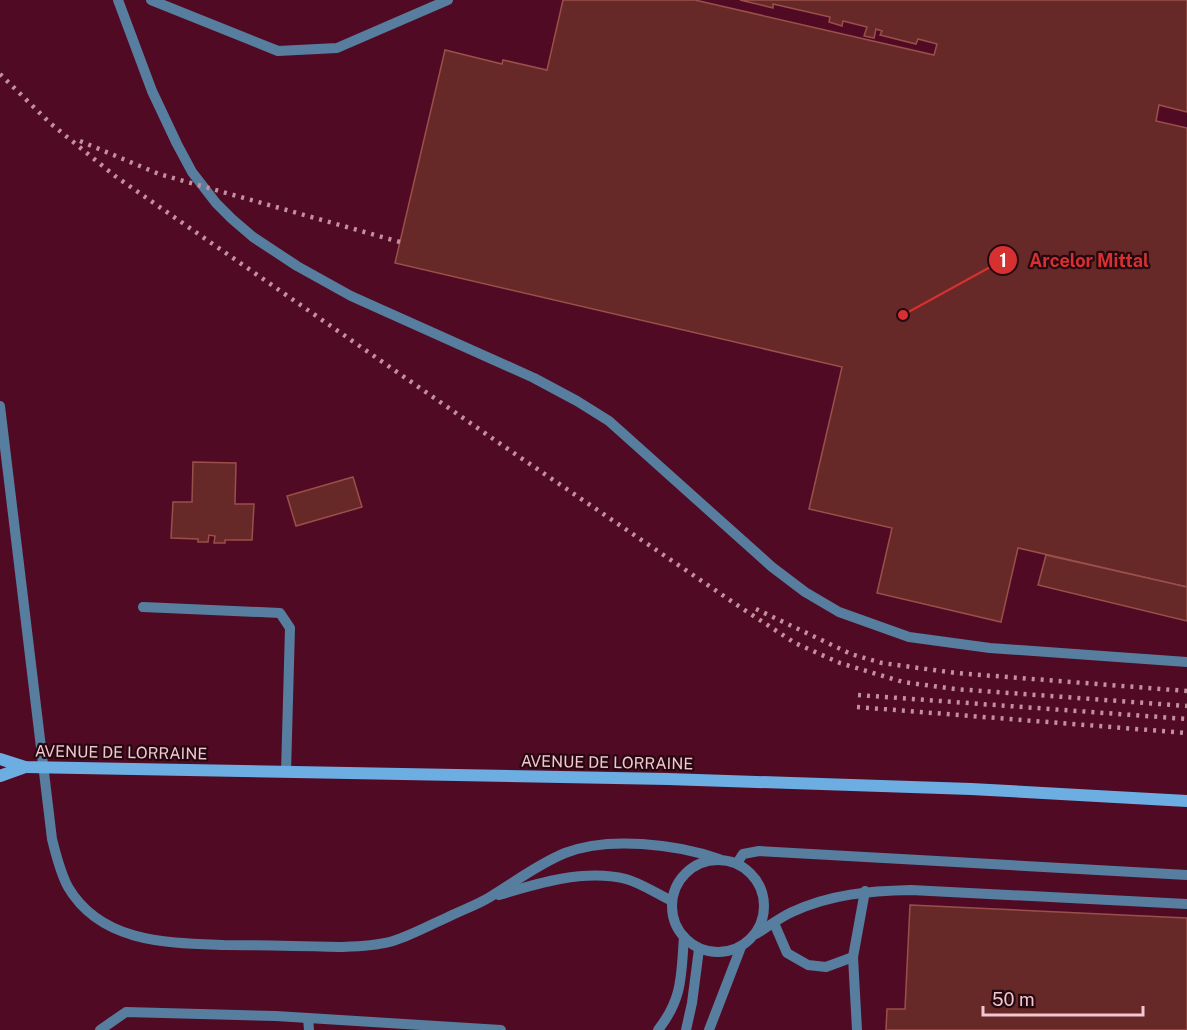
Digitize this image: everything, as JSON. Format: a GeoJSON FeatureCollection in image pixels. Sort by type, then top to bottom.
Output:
{"type":"FeatureCollection","features":[{"type":"Feature","properties":{"kind":"main road","name":"AVENUE DE LORRAINE"},"geometry":{"type":"LineString","coordinates":[[0,759],[25,767],[668,779],[959,788],[1187,801]]}},
{"type":"Feature","properties":{"kind":"main road","name":"AVENUE DE LORRAINE"},"geometry":{"type":"LineString","coordinates":[[0,776],[25,767]]}},
{"type":"Feature","properties":{"kind":"lane"},"geometry":{"type":"LineString","coordinates":[[118,0],[152,91],[177,144],[192,172],[216,203],[232,219],[253,237],[297,266],[351,296],[534,378],[609,421],[772,567],[805,592],[839,612],[909,637],[990,648],[1187,662]]}},
{"type":"Feature","properties":{"kind":"lane"},"geometry":{"type":"LineString","coordinates":[[151,0],[278,51],[337,48],[448,0]]}},
{"type":"Feature","properties":{"kind":"lane"},"geometry":{"type":"LineString","coordinates":[[0,406],[52,839],[68,887],[81,903],[101,921],[126,934],[172,944],[343,947],[392,941],[487,898],[540,864],[567,852],[601,846],[634,844],[695,851],[737,863],[749,870],[758,881],[764,894],[765,908],[756,934]]}},
{"type":"Feature","properties":{"kind":"lane"},"geometry":{"type":"LineString","coordinates":[[143,607],[280,613],[290,628],[286,772]]}},
{"type":"Feature","properties":{"kind":"lane"},"geometry":{"type":"LineString","coordinates":[[737,863],[743,854],[759,851],[1187,874]]}},
{"type":"Feature","properties":{"kind":"lane"},"geometry":{"type":"LineString","coordinates":[[719,859],[705,861],[682,876],[675,888],[672,901],[672,915],[684,937],[699,949],[713,952],[727,952],[741,947],[756,934],[791,912],[830,899],[866,891],[910,890],[1187,904]]}},
{"type":"Feature","properties":{"kind":"lane"},"geometry":{"type":"LineString","coordinates":[[487,898],[563,879],[604,875],[628,880],[672,901]]}},
{"type":"Feature","properties":{"kind":"lane"},"geometry":{"type":"LineString","coordinates":[[857,1030],[853,957],[866,891]]}},
{"type":"Feature","properties":{"kind":"lane"},"geometry":{"type":"LineString","coordinates":[[774,922],[787,953],[808,965],[826,967],[853,957]]}},
{"type":"Feature","properties":{"kind":"lane"},"geometry":{"type":"LineString","coordinates":[[658,1030],[671,1014],[681,987],[684,937]]}},
{"type":"Feature","properties":{"kind":"lane"},"geometry":{"type":"LineString","coordinates":[[709,1030],[741,947]]}},
{"type":"Feature","properties":{"kind":"lane"},"geometry":{"type":"LineString","coordinates":[[686,1030],[699,949]]}},
{"type":"Feature","properties":{"kind":"lane"},"geometry":{"type":"LineString","coordinates":[[100,1030],[126,1012],[308,1018],[501,1030]]}},
{"type":"Feature","properties":{"kind":"lane"},"geometry":{"type":"LineString","coordinates":[[308,1018],[309,1030]]}},
{"type":"Feature","properties":{"kind":"building"},"geometry":{"type":"Polygon","coordinates":[[[563,0],[695,0],[934,55],[937,44],[918,39],[916,44],[880,35],[882,31],[876,29],[874,38],[864,36],[867,27],[843,21],[842,26],[829,22],[830,17],[773,4],[773,8],[740,0],[1187,0],[1187,112],[1159,105],[1156,121],[1187,128],[1187,587],[1018,548],[1001,622],[877,593],[892,528],[809,509],[842,367],[395,263],[445,50],[502,64],[503,60],[547,70],[563,0]]]}},
{"type":"Feature","properties":{"kind":"building"},"geometry":{"type":"Polygon","coordinates":[[[193,462],[236,463],[235,504],[254,504],[252,540],[225,540],[225,543],[214,543],[215,536],[209,535],[208,542],[198,542],[198,539],[171,538],[173,502],[192,502],[193,462]]]}},
{"type":"Feature","properties":{"kind":"building"},"geometry":{"type":"Polygon","coordinates":[[[353,477],[362,507],[296,526],[287,496],[353,477]]]}},
{"type":"Feature","properties":{"kind":"building"},"geometry":{"type":"Polygon","coordinates":[[[1046,555],[1187,587],[1187,621],[1038,585],[1046,555]]]}},
{"type":"Feature","properties":{"kind":"building"},"geometry":{"type":"Polygon","coordinates":[[[910,905],[1187,918],[1187,1030],[886,1030],[887,1009],[905,1009],[910,905]]]}},
{"type":"Feature","properties":{"kind":"railway"},"geometry":{"type":"LineString","coordinates":[[0,74],[50,123],[115,176],[502,445],[795,643],[840,663],[903,682],[955,689],[1187,706]]}},
{"type":"Feature","properties":{"kind":"railway"},"geometry":{"type":"LineString","coordinates":[[80,141],[159,174],[400,242]]}},
{"type":"Feature","properties":{"kind":"railway"},"geometry":{"type":"LineString","coordinates":[[756,609],[851,654],[882,663],[956,673],[1187,691]]}},
{"type":"Feature","properties":{"kind":"railway"},"geometry":{"type":"LineString","coordinates":[[858,695],[1187,719]]}},
{"type":"Feature","properties":{"kind":"railway"},"geometry":{"type":"LineString","coordinates":[[857,707],[1187,733]]}},
{"type":"Feature","properties":{"kind":"place","name":"Arcelor Mittal"},"geometry":{"type":"Point","coordinates":[903,315]}}]}
